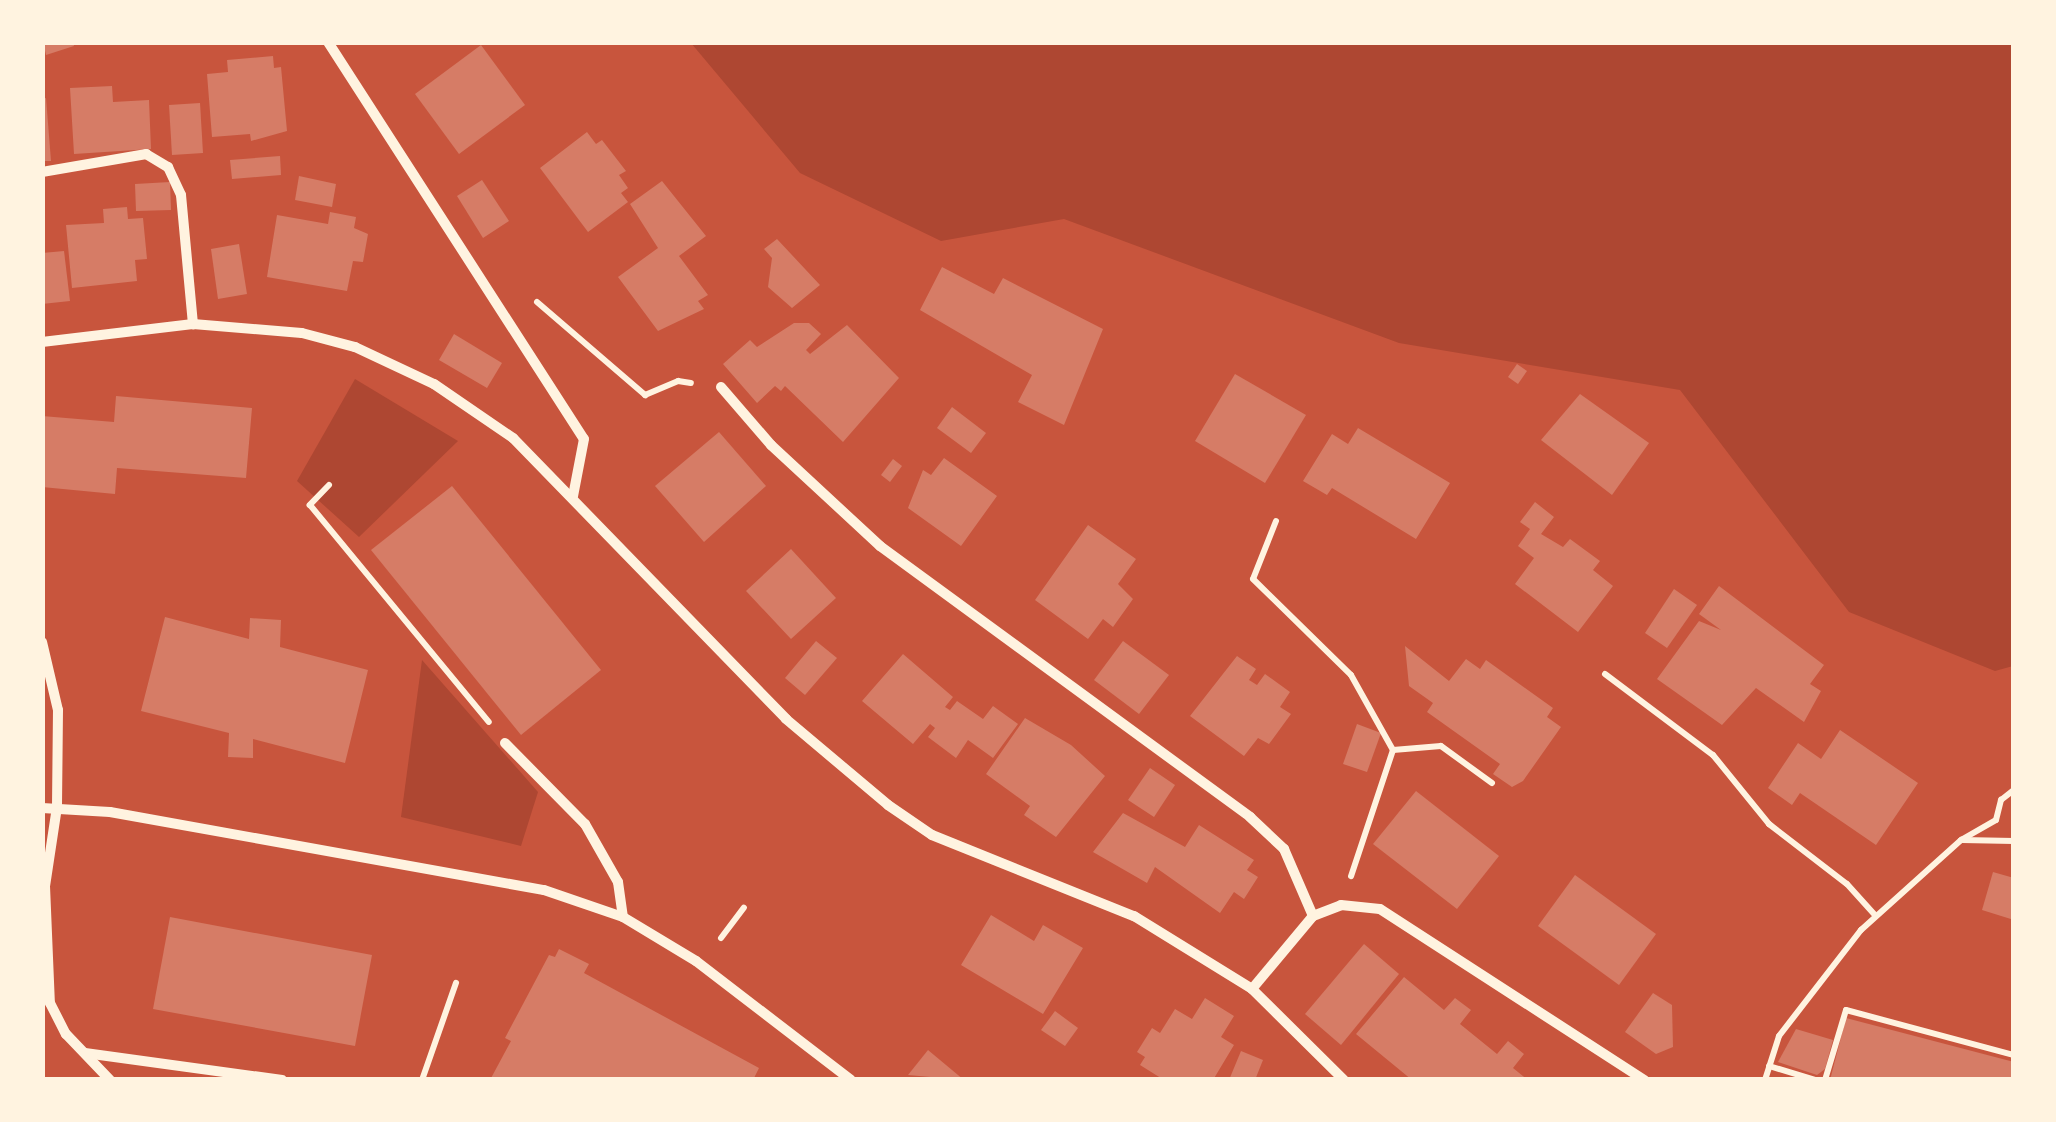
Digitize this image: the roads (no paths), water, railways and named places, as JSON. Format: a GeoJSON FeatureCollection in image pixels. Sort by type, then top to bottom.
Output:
{"type":"FeatureCollection","features":[{"type":"Feature","properties":{"kind":"street"},"geometry":{"type":"LineString","coordinates":[[328,42],[584,439],[573,496]]}},
{"type":"Feature","properties":{"kind":"street"},"geometry":{"type":"LineString","coordinates":[[42,172],[146,154],[168,167],[181,195],[193,324]]}},
{"type":"Feature","properties":{"kind":"street"},"geometry":{"type":"LineString","coordinates":[[42,342],[193,324],[302,333],[355,348],[450,394],[513,438],[786,719],[888,805],[932,834],[1134,916],[1252,989],[1344,1080]]}},
{"type":"Feature","properties":{"kind":"street"},"geometry":{"type":"LineString","coordinates":[[721,387],[771,445],[880,546],[1250,817],[1284,849],[1314,916]]}},
{"type":"Feature","properties":{"kind":"street"},"geometry":{"type":"LineString","coordinates":[[42,642],[58,710],[57,807],[45,886],[50,1003],[84,1053],[110,1080]]}},
{"type":"Feature","properties":{"kind":"street"},"geometry":{"type":"LineString","coordinates":[[506,743],[585,824],[618,882],[622,917]]}},
{"type":"Feature","properties":{"kind":"street"},"geometry":{"type":"LineString","coordinates":[[42,808],[57,807],[503,878],[622,917],[696,961],[852,1080]]}},
{"type":"Feature","properties":{"kind":"street"},"geometry":{"type":"LineString","coordinates":[[1252,989],[1314,916],[1341,906],[1380,909],[1414,926],[1644,1080]]}},
{"type":"Feature","properties":{"kind":"street"},"geometry":{"type":"LineString","coordinates":[[84,1053],[282,1080]]}}]}
